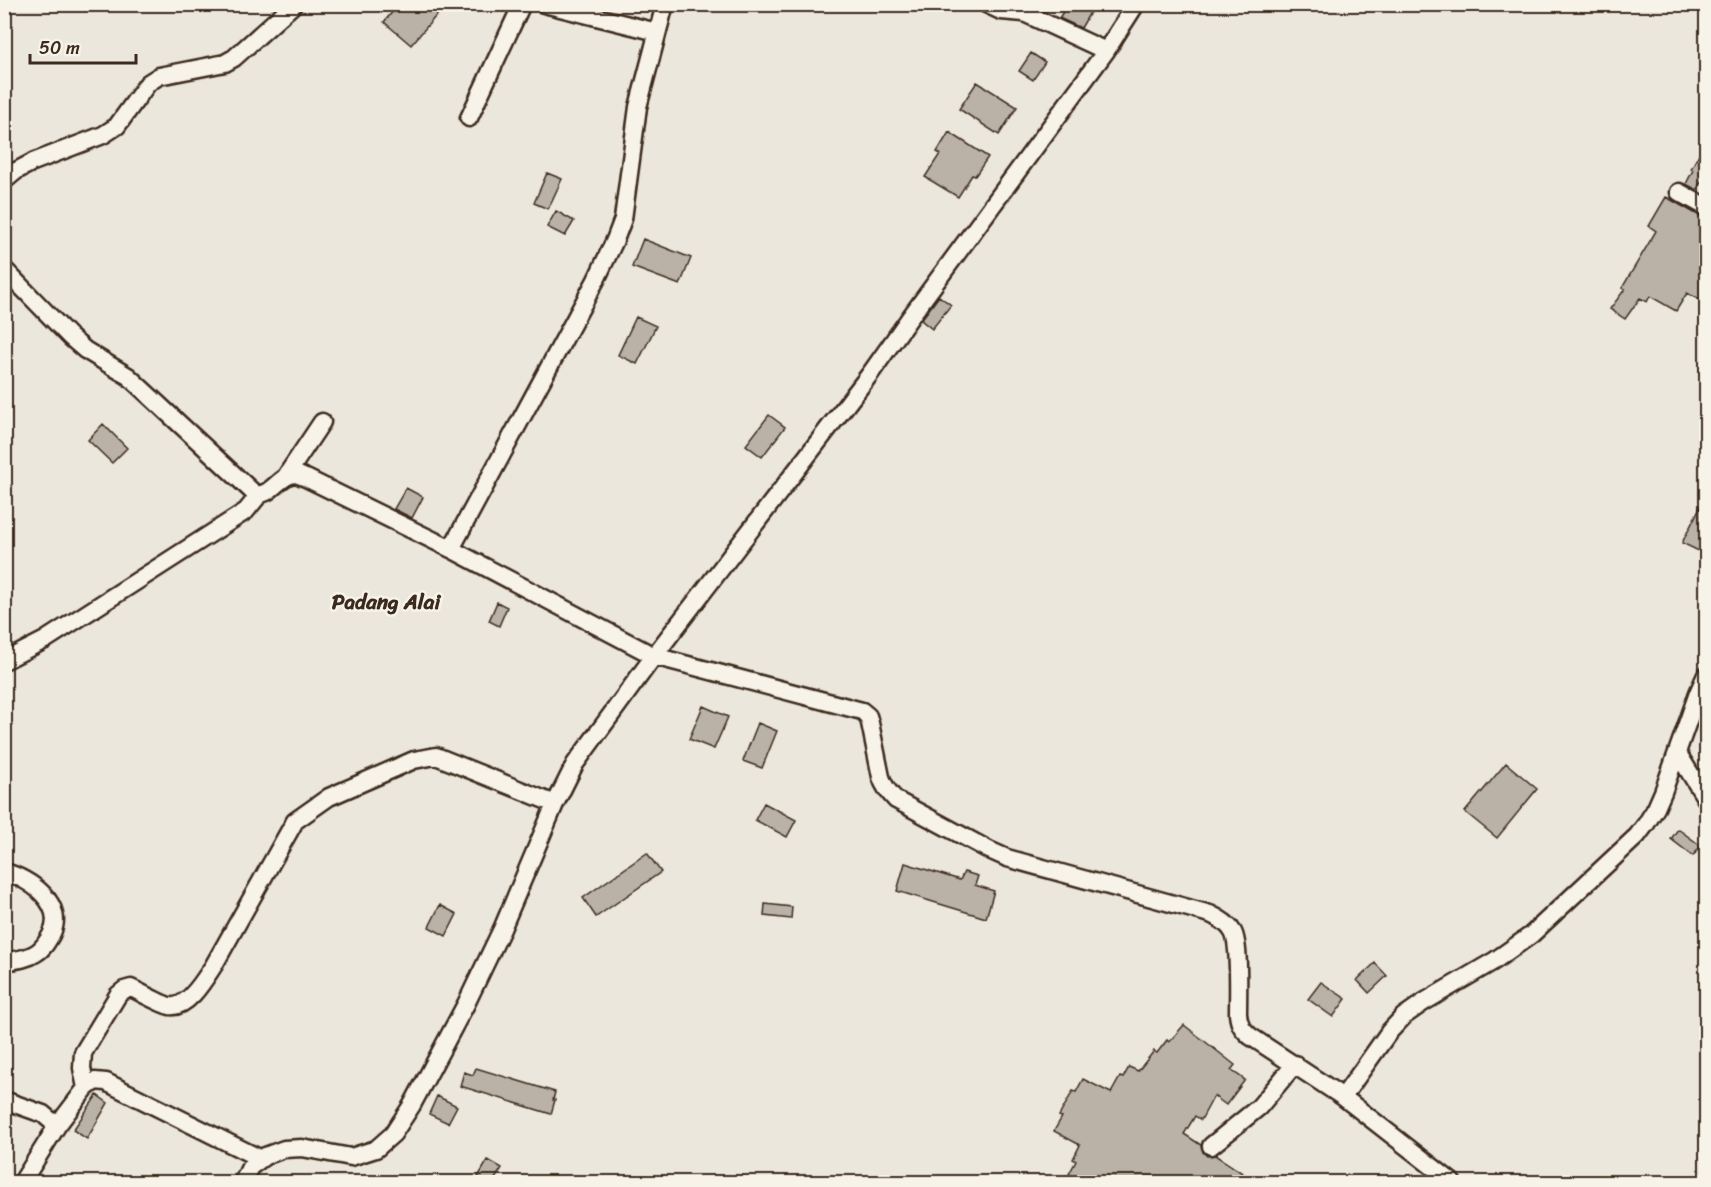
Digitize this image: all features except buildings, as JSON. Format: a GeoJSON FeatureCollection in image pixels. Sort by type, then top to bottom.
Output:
{"type":"FeatureCollection","features":[{"type":"Feature","properties":{"kind":"street"},"geometry":{"type":"LineString","coordinates":[[4,181],[33,162],[103,135],[117,126],[153,78],[215,66],[234,58],[294,4]]}},
{"type":"Feature","properties":{"kind":"street"},"geometry":{"type":"LineString","coordinates":[[469,118],[522,4]]}},
{"type":"Feature","properties":{"kind":"street"},"geometry":{"type":"LineString","coordinates":[[544,4],[657,32]]}},
{"type":"Feature","properties":{"kind":"street"},"geometry":{"type":"LineString","coordinates":[[451,549],[597,280],[615,240],[623,219],[638,106],[664,4]]}},
{"type":"Feature","properties":{"kind":"street"},"geometry":{"type":"LineString","coordinates":[[986,4],[1001,11],[1024,13],[1106,51]]}},
{"type":"Feature","properties":{"kind":"street"},"geometry":{"type":"LineString","coordinates":[[243,1182],[250,1167],[265,1156],[284,1149],[302,1148],[351,1157],[376,1149],[393,1134],[421,1089],[466,1004],[575,764],[654,656],[870,374],[1106,51],[1136,4]]}},
{"type":"Feature","properties":{"kind":"street"},"geometry":{"type":"LineString","coordinates":[[1679,192],[1707,207]]}},
{"type":"Feature","properties":{"kind":"street"},"geometry":{"type":"LineString","coordinates":[[4,269],[70,337],[85,350],[128,376],[255,494],[265,494],[286,476],[322,422]]}},
{"type":"Feature","properties":{"kind":"street"},"geometry":{"type":"LineString","coordinates":[[286,476],[296,474],[306,478],[451,549],[654,656],[862,711],[868,716],[881,777],[889,793],[896,800],[989,850],[1007,858],[1210,914],[1220,919],[1230,927],[1236,941],[1238,1014],[1242,1029],[1343,1097],[1452,1182]]}},
{"type":"Feature","properties":{"kind":"street"},"geometry":{"type":"LineString","coordinates":[[4,661],[45,640],[236,517],[246,510],[259,495]]}},
{"type":"Feature","properties":{"kind":"street"},"geometry":{"type":"LineString","coordinates":[[1343,1097],[1389,1032],[1404,1016],[1514,949],[1637,836],[1656,808],[1698,693],[1707,675]]}},
{"type":"Feature","properties":{"kind":"street"},"geometry":{"type":"LineString","coordinates":[[1677,752],[1707,799]]}},
{"type":"Feature","properties":{"kind":"street"},"geometry":{"type":"LineString","coordinates":[[86,1088],[82,1068],[83,1053],[118,995],[131,988],[171,1006],[189,999],[214,965],[295,821],[329,797],[414,760],[436,756],[555,804]]}},
{"type":"Feature","properties":{"kind":"street"},"geometry":{"type":"LineString","coordinates":[[4,872],[30,882],[47,899],[56,919],[54,929],[39,951],[26,957],[4,962]]}},
{"type":"Feature","properties":{"kind":"street"},"geometry":{"type":"LineString","coordinates":[[1211,1146],[1259,1107],[1295,1064]]}},
{"type":"Feature","properties":{"kind":"street"},"geometry":{"type":"LineString","coordinates":[[22,1182],[57,1126],[94,1081],[106,1082],[261,1159]]}},
{"type":"Feature","properties":{"kind":"street"},"geometry":{"type":"LineString","coordinates":[[4,1100],[43,1114],[57,1126]]}},
{"type":"Feature","properties":{"kind":"district","name":"Padang Alai"},"geometry":{"type":"Point","coordinates":[386,602]}}]}
